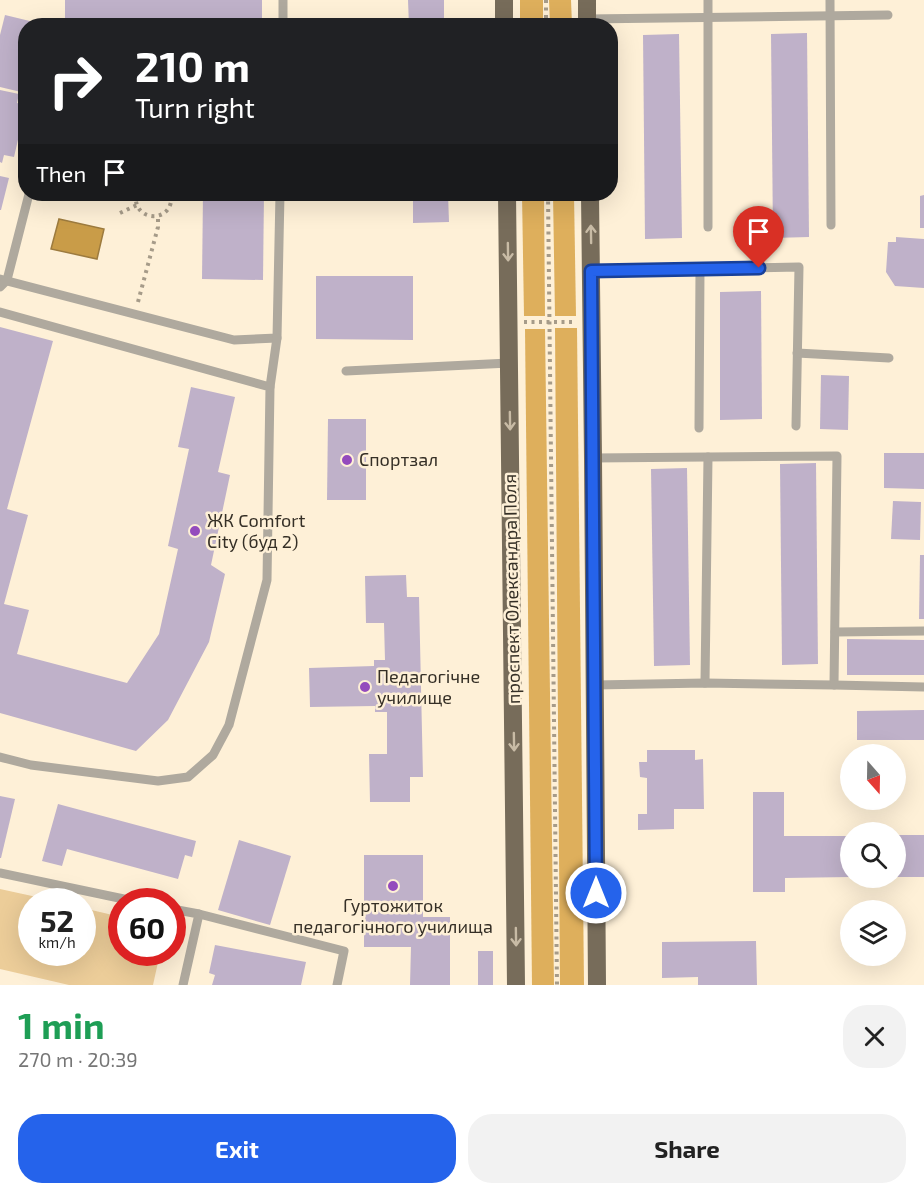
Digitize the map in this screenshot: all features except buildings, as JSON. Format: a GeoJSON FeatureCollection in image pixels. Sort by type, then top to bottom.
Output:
{"type":"FeatureCollection","features":[{"type":"Feature","properties":{"kind":"main road"},"geometry":{"type":"LineString","coordinates":[[504,0],[504,18]]}},
{"type":"Feature","properties":{"kind":"main road"},"geometry":{"type":"LineString","coordinates":[[587,0],[587,18]]}},
{"type":"Feature","properties":{"kind":"main road","name":"проспект Олександра Поля"},"geometry":{"type":"LineString","coordinates":[[507,201],[516,985]]}},
{"type":"Feature","properties":{"kind":"main road"},"geometry":{"type":"LineString","coordinates":[[590,201],[597,985]]}},
{"type":"Feature","properties":{"kind":"lane"},"geometry":{"type":"LineString","coordinates":[[283,0],[283,18]]}},
{"type":"Feature","properties":{"kind":"lane"},"geometry":{"type":"LineString","coordinates":[[708,0],[708,227]]}},
{"type":"Feature","properties":{"kind":"lane"},"geometry":{"type":"LineString","coordinates":[[830,0],[831,225]]}},
{"type":"Feature","properties":{"kind":"lane"},"geometry":{"type":"LineString","coordinates":[[618,21],[888,15]]}},
{"type":"Feature","properties":{"kind":"lane"},"geometry":{"type":"LineString","coordinates":[[27,201],[2,282],[234,340],[277,338]]}},
{"type":"Feature","properties":{"kind":"lane"},"geometry":{"type":"LineString","coordinates":[[0,757],[31,765],[158,782],[188,777],[213,755],[230,725],[267,580],[270,387],[277,338],[280,201]]}},
{"type":"Feature","properties":{"kind":"lane"},"geometry":{"type":"LineString","coordinates":[[591,271],[799,267],[796,426]]}},
{"type":"Feature","properties":{"kind":"lane"},"geometry":{"type":"LineString","coordinates":[[699,428],[700,269]]}},
{"type":"Feature","properties":{"kind":"lane"},"geometry":{"type":"LineString","coordinates":[[0,312],[270,387]]}},
{"type":"Feature","properties":{"kind":"lane"},"geometry":{"type":"LineString","coordinates":[[797,353],[889,358]]}},
{"type":"Feature","properties":{"kind":"lane"},"geometry":{"type":"LineString","coordinates":[[346,371],[509,363]]}},
{"type":"Feature","properties":{"kind":"lane"},"geometry":{"type":"LineString","coordinates":[[594,458],[837,456],[834,685]]}},
{"type":"Feature","properties":{"kind":"lane"},"geometry":{"type":"LineString","coordinates":[[705,683],[708,457]]}},
{"type":"Feature","properties":{"kind":"lane"},"geometry":{"type":"LineString","coordinates":[[835,632],[924,631]]}},
{"type":"Feature","properties":{"kind":"lane"},"geometry":{"type":"LineString","coordinates":[[595,685],[705,683],[924,687]]}},
{"type":"Feature","properties":{"kind":"lane"},"geometry":{"type":"LineString","coordinates":[[0,873],[108,896]]}},
{"type":"Feature","properties":{"kind":"lane"},"geometry":{"type":"LineString","coordinates":[[186,912],[344,951],[337,985]]}},
{"type":"Feature","properties":{"kind":"lane"},"geometry":{"type":"LineString","coordinates":[[183,985],[199,914]]}},
{"type":"Feature","properties":{"kind":"path"},"geometry":{"type":"LineString","coordinates":[[546,0],[546,18]]}},
{"type":"Feature","properties":{"kind":"path"},"geometry":{"type":"LineString","coordinates":[[136,201],[143,213],[149,216],[158,216],[166,212],[172,201]]}},
{"type":"Feature","properties":{"kind":"path"},"geometry":{"type":"LineString","coordinates":[[548,201],[557,985]]}},
{"type":"Feature","properties":{"kind":"path"},"geometry":{"type":"LineString","coordinates":[[120,213],[137,205]]}},
{"type":"Feature","properties":{"kind":"path"},"geometry":{"type":"LineString","coordinates":[[135,314],[158,228],[158,216]]}},
{"type":"Feature","properties":{"kind":"path"},"geometry":{"type":"LineString","coordinates":[[509,322],[592,321]]}},
{"type":"Feature","properties":{"kind":"shaded area"},"geometry":{"type":"Polygon","coordinates":[[[520,0],[543,0],[543,18],[520,18],[520,0]]]}},
{"type":"Feature","properties":{"kind":"shaded area"},"geometry":{"type":"Polygon","coordinates":[[[549,0],[571,0],[572,18],[550,18],[549,0]]]}},
{"type":"Feature","properties":{"kind":"shaded area"},"geometry":{"type":"Polygon","coordinates":[[[522,201],[544,201],[545,316],[524,316],[522,201]]]}},
{"type":"Feature","properties":{"kind":"shaded area"},"geometry":{"type":"Polygon","coordinates":[[[553,201],[574,201],[576,316],[555,316],[553,201]]]}},
{"type":"Feature","properties":{"kind":"shaded area"},"geometry":{"type":"Polygon","coordinates":[[[59,219],[104,229],[97,259],[51,249],[59,219]]]}},
{"type":"Feature","properties":{"kind":"shaded area"},"geometry":{"type":"Polygon","coordinates":[[[555,328],[577,328],[584,985],[560,985],[555,328]]]}},
{"type":"Feature","properties":{"kind":"shaded area"},"geometry":{"type":"Polygon","coordinates":[[[525,329],[545,329],[554,985],[532,985],[525,329]]]}},
{"type":"Feature","properties":{"kind":"shaded area"},"geometry":{"type":"Polygon","coordinates":[[[0,889],[18,893],[18,966],[96,966],[96,911],[108,914],[108,966],[157,966],[153,985],[69,985],[0,969],[0,889]]]}},
{"type":"Feature","properties":{"kind":"place","name":"Спортзал"},"geometry":{"type":"Point","coordinates":[347,460]}},
{"type":"Feature","properties":{"kind":"place","name":"ЖК Comfort City (буд 2)"},"geometry":{"type":"Point","coordinates":[195,531]}},
{"type":"Feature","properties":{"kind":"place","name":"Педагогічне училище"},"geometry":{"type":"Point","coordinates":[365,687]}},
{"type":"Feature","properties":{"kind":"place","name":"Гуртожиток педагогічного училища"},"geometry":{"type":"Point","coordinates":[393,886]}},
{"type":"Feature","properties":{"kind":"route"},"geometry":{"type":"LineString","coordinates":[[596,893],[591,271],[759,268]]}}]}
